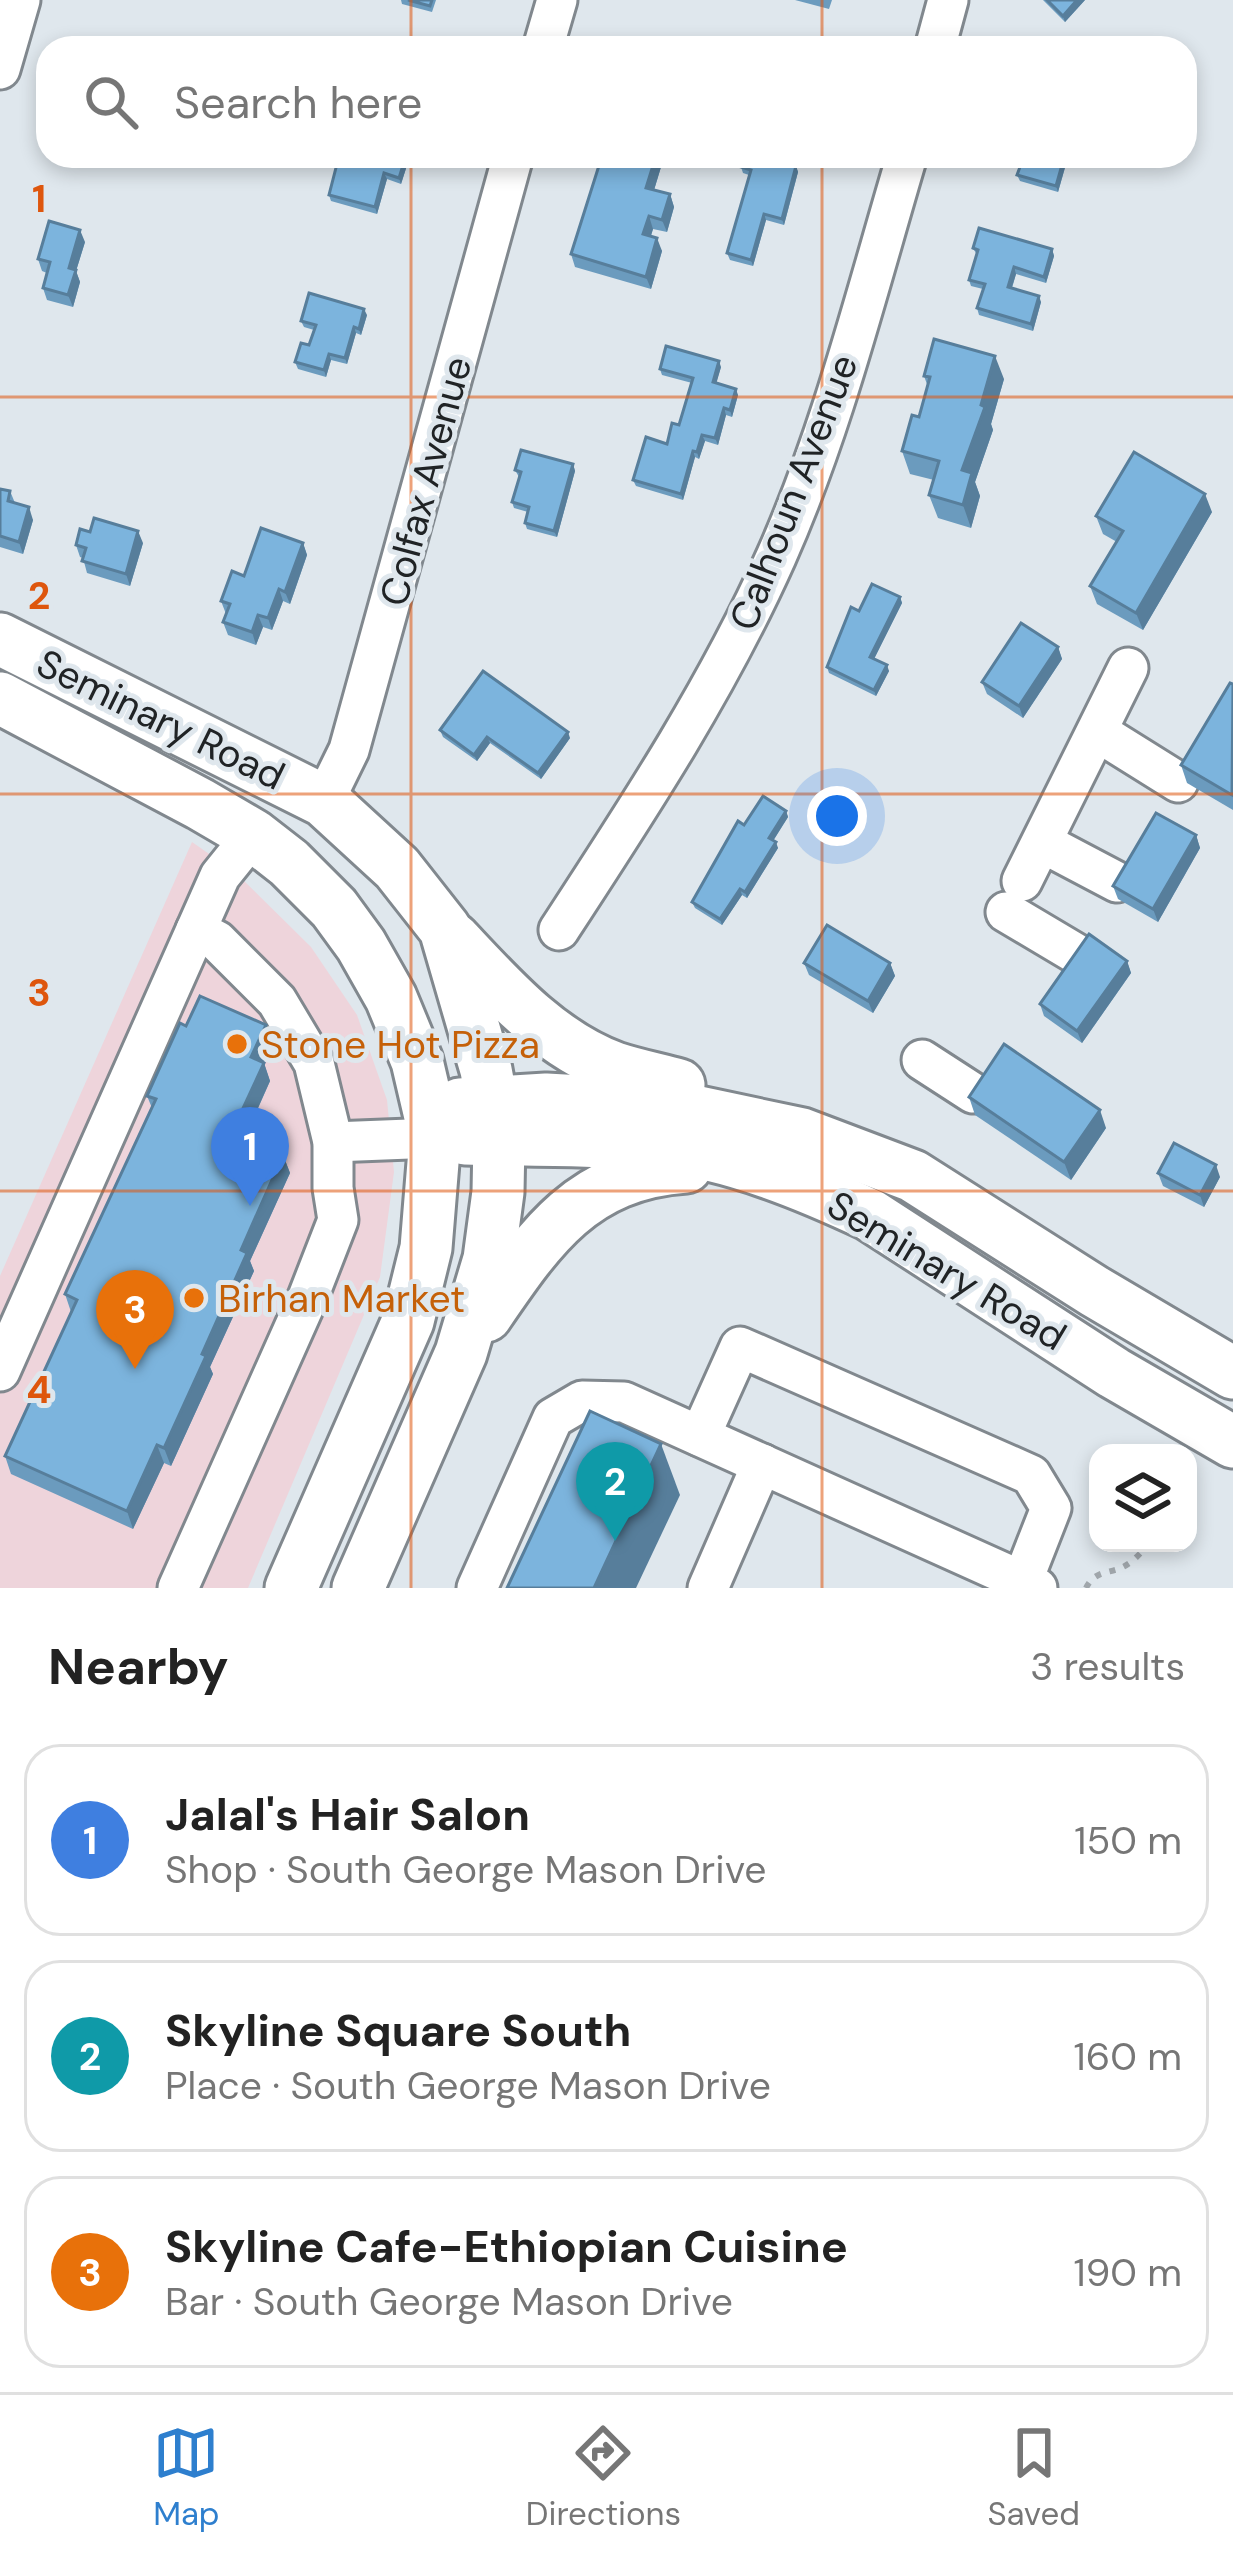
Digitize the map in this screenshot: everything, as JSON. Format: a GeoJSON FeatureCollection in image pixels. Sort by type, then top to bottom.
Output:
{"type":"FeatureCollection","features":[{"type":"Feature","properties":{"kind":"main road","name":"Seminary Road"},"geometry":{"type":"LineString","coordinates":[[0,639],[324,801],[397,868],[445,929],[474,1025],[495,1121]]}},
{"type":"Feature","properties":{"kind":"main road","name":"Seminary Road"},"geometry":{"type":"LineString","coordinates":[[0,698],[253,835],[289,863],[334,908],[392,998],[417,1061],[431,1122],[495,1121],[740,1163],[870,1215],[1233,1442]]}},
{"type":"Feature","properties":{"kind":"main road"},"geometry":{"type":"LineString","coordinates":[[445,929],[502,990],[550,1032],[591,1057],[695,1090],[802,1134]]}},
{"type":"Feature","properties":{"kind":"main road","name":"Seminary Road"},"geometry":{"type":"LineString","coordinates":[[495,1121],[546,1099],[670,1106],[802,1134],[913,1176],[1233,1373]]}},
{"type":"Feature","properties":{"kind":"main road"},"geometry":{"type":"LineString","coordinates":[[358,1588],[461,1353],[489,1259],[498,1192],[495,1121]]}},
{"type":"Feature","properties":{"kind":"main road"},"geometry":{"type":"LineString","coordinates":[[291,1588],[408,1321],[426,1248],[431,1122]]}},
{"type":"Feature","properties":{"kind":"main road"},"geometry":{"type":"LineString","coordinates":[[461,1353],[530,1251],[571,1210],[615,1180],[665,1168],[740,1163]]}},
{"type":"Feature","properties":{"kind":"main road"},"geometry":{"type":"LineString","coordinates":[[1162,1401],[1216,1452],[1214,1480]]}},
{"type":"Feature","properties":{"kind":"street"},"geometry":{"type":"LineString","coordinates":[[0,70],[20,0]]}},
{"type":"Feature","properties":{"kind":"street"},"geometry":{"type":"LineString","coordinates":[[546,36],[557,0]]}},
{"type":"Feature","properties":{"kind":"street"},"geometry":{"type":"LineString","coordinates":[[938,36],[948,0]]}},
{"type":"Feature","properties":{"kind":"street","name":"Colfax Avenue"},"geometry":{"type":"LineString","coordinates":[[324,801],[349,750],[510,168]]}},
{"type":"Feature","properties":{"kind":"street","name":"Calhoun Avenue"},"geometry":{"type":"LineString","coordinates":[[559,930],[708,695],[778,553],[828,418],[903,168]]}},
{"type":"Feature","properties":{"kind":"street"},"geometry":{"type":"LineString","coordinates":[[1075,952],[1014,897],[1128,668]]}},
{"type":"Feature","properties":{"kind":"street"},"geometry":{"type":"LineString","coordinates":[[1098,732],[1178,782]]}},
{"type":"Feature","properties":{"kind":"street"},"geometry":{"type":"LineString","coordinates":[[0,1371],[220,876],[253,835]]}},
{"type":"Feature","properties":{"kind":"street"},"geometry":{"type":"LineString","coordinates":[[1043,843],[1117,882]]}},
{"type":"Feature","properties":{"kind":"street"},"geometry":{"type":"LineString","coordinates":[[178,1588],[338,1220],[333,1142],[314,1063],[278,1001],[217,940],[196,930]]}},
{"type":"Feature","properties":{"kind":"street"},"geometry":{"type":"LineString","coordinates":[[922,1060],[974,1093]]}},
{"type":"Feature","properties":{"kind":"street"},"geometry":{"type":"LineString","coordinates":[[333,1142],[431,1122]]}},
{"type":"Feature","properties":{"kind":"street"},"geometry":{"type":"LineString","coordinates":[[477,1588],[553,1418],[582,1401],[624,1402],[1029,1585],[1051,1508],[1031,1475],[740,1347],[700,1436]]}},
{"type":"Feature","properties":{"kind":"street"},"geometry":{"type":"LineString","coordinates":[[708,1588],[762,1465]]}},
{"type":"Feature","properties":{"kind":"path"},"geometry":{"type":"LineString","coordinates":[[1085,1588],[1091,1578],[1124,1568],[1141,1552]]}},
{"type":"Feature","properties":{"kind":"shaded area"},"geometry":{"type":"Polygon","coordinates":[[[192,842],[235,872],[311,947],[357,1015],[387,1100],[394,1172],[380,1277],[248,1588],[0,1588],[0,1276],[192,842]]]}},
{"type":"Feature","properties":{"kind":"building"},"geometry":{"type":"Polygon","coordinates":[[[1047,0],[1077,0],[1063,16],[1047,0]]]}},
{"type":"Feature","properties":{"kind":"building"},"geometry":{"type":"Polygon","coordinates":[[[336,168],[402,168],[399,178],[384,173],[375,207],[329,195],[336,168]]]}},
{"type":"Feature","properties":{"kind":"building"},"geometry":{"type":"Polygon","coordinates":[[[598,168],[652,168],[646,188],[670,194],[662,220],[649,216],[643,234],[657,238],[646,277],[571,254],[598,168]]]}},
{"type":"Feature","properties":{"kind":"building"},"geometry":{"type":"Polygon","coordinates":[[[744,168],[795,168],[782,219],[764,214],[751,260],[727,253],[751,170],[744,168]]]}},
{"type":"Feature","properties":{"kind":"building"},"geometry":{"type":"Polygon","coordinates":[[[1020,168],[1061,168],[1056,186],[1017,175],[1020,168]]]}},
{"type":"Feature","properties":{"kind":"building"},"geometry":{"type":"Polygon","coordinates":[[[49,221],[80,230],[69,268],[76,270],[68,295],[43,288],[50,262],[38,259],[49,221]]]}},
{"type":"Feature","properties":{"kind":"building"},"geometry":{"type":"Polygon","coordinates":[[[979,228],[1052,249],[1044,277],[1014,267],[1008,287],[1039,296],[1031,324],[977,308],[985,284],[969,280],[979,228]]]}},
{"type":"Feature","properties":{"kind":"building"},"geometry":{"type":"Polygon","coordinates":[[[309,293],[364,309],[345,358],[329,354],[324,370],[295,362],[301,343],[309,345],[316,325],[301,321],[309,293]]]}},
{"type":"Feature","properties":{"kind":"building"},"geometry":{"type":"Polygon","coordinates":[[[934,339],[995,356],[981,405],[985,407],[962,470],[972,473],[963,505],[929,495],[939,461],[902,451],[912,415],[919,417],[934,339]]]}},
{"type":"Feature","properties":{"kind":"building"},"geometry":{"type":"Polygon","coordinates":[[[666,346],[719,361],[713,382],[736,389],[715,438],[702,435],[697,452],[693,451],[681,494],[633,480],[646,437],[667,444],[672,423],[679,425],[693,378],[660,369],[666,346]]]}},
{"type":"Feature","properties":{"kind":"building"},"geometry":{"type":"Polygon","coordinates":[[[521,450],[573,464],[554,531],[525,523],[529,507],[512,502],[521,472],[515,470],[521,450]]]}},
{"type":"Feature","properties":{"kind":"building"},"geometry":{"type":"Polygon","coordinates":[[[1134,452],[1205,494],[1136,613],[1090,586],[1123,531],[1096,516],[1134,452]]]}},
{"type":"Feature","properties":{"kind":"building"},"geometry":{"type":"Polygon","coordinates":[[[0,489],[10,491],[8,501],[29,507],[19,542],[0,536],[0,489]]]}},
{"type":"Feature","properties":{"kind":"building"},"geometry":{"type":"Polygon","coordinates":[[[94,518],[138,531],[126,574],[82,561],[86,548],[76,545],[80,529],[90,532],[94,518]]]}},
{"type":"Feature","properties":{"kind":"building"},"geometry":{"type":"Polygon","coordinates":[[[261,528],[303,543],[285,592],[279,589],[268,618],[258,615],[252,632],[223,622],[230,604],[221,601],[232,571],[244,576],[261,528]]]}},
{"type":"Feature","properties":{"kind":"building"},"geometry":{"type":"Polygon","coordinates":[[[872,584],[900,597],[870,657],[887,665],[874,690],[827,667],[851,607],[859,611],[872,584]]]}},
{"type":"Feature","properties":{"kind":"building"},"geometry":{"type":"Polygon","coordinates":[[[1021,623],[1058,647],[1019,706],[982,682],[1021,623]]]}},
{"type":"Feature","properties":{"kind":"building"},"geometry":{"type":"Polygon","coordinates":[[[483,671],[568,732],[538,773],[487,737],[474,755],[440,730],[483,671]]]}},
{"type":"Feature","properties":{"kind":"building"},"geometry":{"type":"Polygon","coordinates":[[[1233,684],[1232,795],[1181,765],[1233,684]]]}},
{"type":"Feature","properties":{"kind":"building"},"geometry":{"type":"Polygon","coordinates":[[[763,796],[786,811],[769,838],[776,842],[745,892],[740,889],[720,919],[692,902],[738,821],[744,825],[763,796]]]}},
{"type":"Feature","properties":{"kind":"building"},"geometry":{"type":"Polygon","coordinates":[[[1156,813],[1196,835],[1153,909],[1113,886],[1156,813]]]}},
{"type":"Feature","properties":{"kind":"building"},"geometry":{"type":"Polygon","coordinates":[[[827,925],[890,963],[868,1001],[804,963],[827,925]]]}},
{"type":"Feature","properties":{"kind":"building"},"geometry":{"type":"Polygon","coordinates":[[[1089,934],[1127,961],[1077,1031],[1040,1004],[1089,934]]]}},
{"type":"Feature","properties":{"kind":"building"},"geometry":{"type":"Polygon","coordinates":[[[200,996],[266,1025],[251,1057],[264,1063],[232,1132],[283,1155],[241,1250],[247,1253],[202,1354],[206,1356],[164,1448],[157,1445],[127,1511],[5,1456],[77,1300],[65,1294],[156,1099],[147,1096],[180,1023],[186,1026],[200,996]]]}},
{"type":"Feature","properties":{"kind":"building"},"geometry":{"type":"Polygon","coordinates":[[[1004,1044],[1100,1110],[1064,1162],[969,1097],[1004,1044]]]}},
{"type":"Feature","properties":{"kind":"building"},"geometry":{"type":"Polygon","coordinates":[[[1174,1143],[1216,1165],[1200,1195],[1158,1173],[1174,1143]]]}},
{"type":"Feature","properties":{"kind":"building"},"geometry":{"type":"Polygon","coordinates":[[[590,1411],[661,1444],[594,1588],[507,1588],[590,1411]]]}},
{"type":"Feature","properties":{"kind":"place","name":"Stone Hot Pizza"},"geometry":{"type":"Point","coordinates":[237,1044]}},
{"type":"Feature","properties":{"kind":"place","name":"Jalal's Hair Salon"},"geometry":{"type":"Point","coordinates":[250,1206]}},
{"type":"Feature","properties":{"kind":"place","name":"Birhan Market"},"geometry":{"type":"Point","coordinates":[194,1298]}},
{"type":"Feature","properties":{"kind":"place","name":"Skyline Cafe-Ethiopian Cuisine"},"geometry":{"type":"Point","coordinates":[135,1369]}},
{"type":"Feature","properties":{"kind":"place","name":"Skyline Square South"},"geometry":{"type":"Point","coordinates":[615,1541]}}]}
